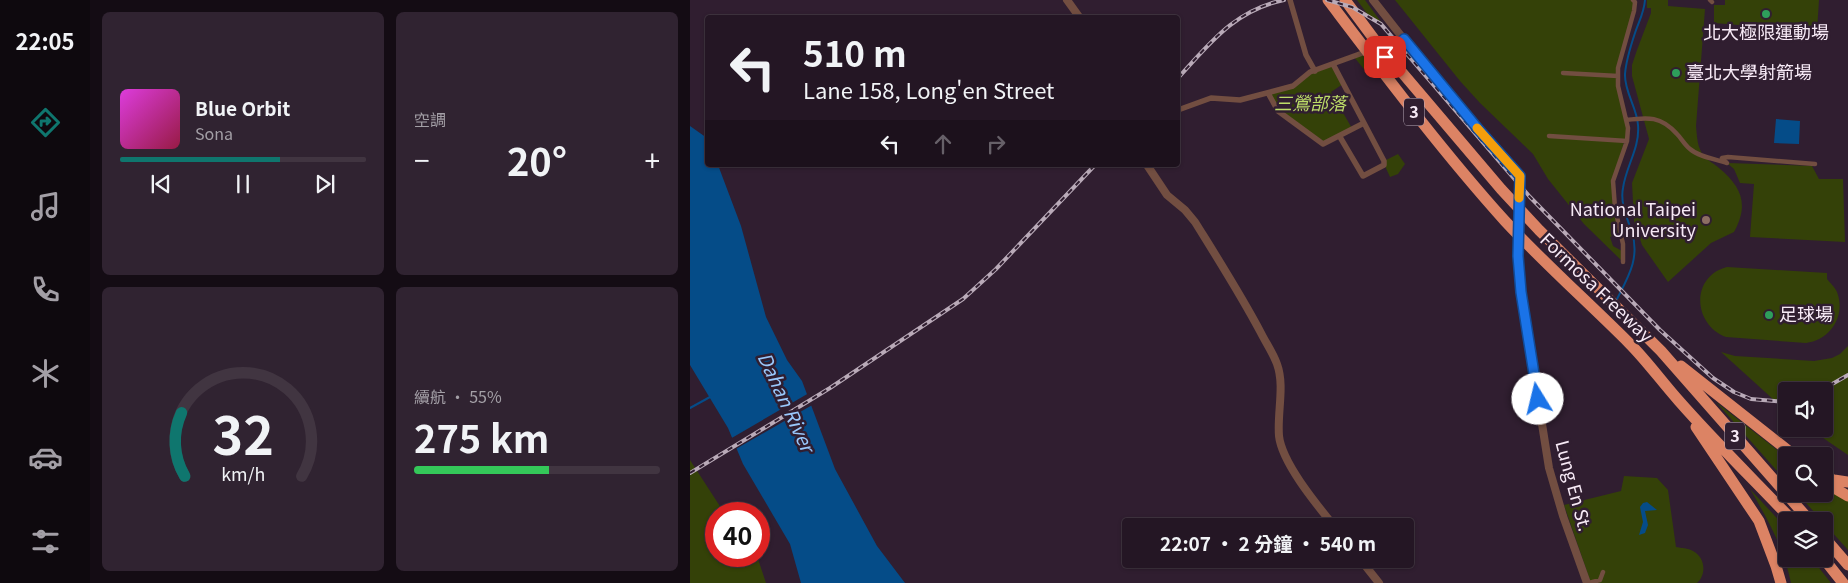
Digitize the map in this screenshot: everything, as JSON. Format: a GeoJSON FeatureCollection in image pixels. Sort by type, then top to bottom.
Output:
{"type":"FeatureCollection","features":[{"type":"Feature","properties":{"kind":"highway","name":"Formosa Freeway"},"geometry":{"type":"LineString","coordinates":[[1328,0],[1442,146],[1504,220],[1544,263],[1630,344],[1657,373],[1678,401],[1784,512]]}},
{"type":"Feature","properties":{"kind":"highway","name":"Formosa Freeway"},"geometry":{"type":"LineString","coordinates":[[1345,0],[1388,55],[1501,189],[1539,230],[1661,351],[1802,512]]}},
{"type":"Feature","properties":{"kind":"highway"},"geometry":{"type":"LineString","coordinates":[[1661,351],[1784,447]]}},
{"type":"Feature","properties":{"kind":"highway"},"geometry":{"type":"LineString","coordinates":[[1678,401],[1759,522],[1774,558],[1781,583]]}},
{"type":"Feature","properties":{"kind":"highway"},"geometry":{"type":"LineString","coordinates":[[1833,480],[1848,482]]}},
{"type":"Feature","properties":{"kind":"highway"},"geometry":{"type":"LineString","coordinates":[[1833,487],[1848,496]]}},
{"type":"Feature","properties":{"kind":"highway"},"geometry":{"type":"LineString","coordinates":[[1833,548],[1848,565]]}},
{"type":"Feature","properties":{"kind":"highway"},"geometry":{"type":"LineString","coordinates":[[1830,567],[1843,583]]}},
{"type":"Feature","properties":{"kind":"street"},"geometry":{"type":"LineString","coordinates":[[1066,0],[1078,15]]}},
{"type":"Feature","properties":{"kind":"street"},"geometry":{"type":"LineString","coordinates":[[1290,0],[1306,55],[1315,71]]}},
{"type":"Feature","properties":{"kind":"street","name":"Lung En St."},"geometry":{"type":"LineString","coordinates":[[1373,0],[1479,130],[1520,176],[1518,256],[1521,292],[1549,468],[1562,516],[1588,583]]}},
{"type":"Feature","properties":{"kind":"street"},"geometry":{"type":"LineString","coordinates":[[1623,262],[1623,244],[1615,208],[1613,181],[1627,141],[1628,128],[1618,86],[1618,76],[1620,56],[1634,11],[1635,2],[1633,0]]}},
{"type":"Feature","properties":{"kind":"street"},"geometry":{"type":"LineString","coordinates":[[1180,109],[1211,98],[1240,100],[1293,86],[1310,72],[1377,48],[1385,57],[1404,39]]}},
{"type":"Feature","properties":{"kind":"street"},"geometry":{"type":"LineString","coordinates":[[1333,64],[1384,161],[1384,165],[1363,176],[1340,137]]}},
{"type":"Feature","properties":{"kind":"street"},"geometry":{"type":"LineString","coordinates":[[1563,73],[1618,76]]}},
{"type":"Feature","properties":{"kind":"street"},"geometry":{"type":"LineString","coordinates":[[1268,93],[1278,111],[1323,144],[1340,137],[1364,123]]}},
{"type":"Feature","properties":{"kind":"street"},"geometry":{"type":"LineString","coordinates":[[1626,120],[1644,117],[1660,120],[1669,126],[1696,153],[1727,162],[1722,158],[1815,164]]}},
{"type":"Feature","properties":{"kind":"street"},"geometry":{"type":"LineString","coordinates":[[1549,136],[1627,141]]}},
{"type":"Feature","properties":{"kind":"street"},"geometry":{"type":"LineString","coordinates":[[1148,167],[1167,195],[1185,210],[1195,222],[1248,308],[1270,348],[1280,378],[1279,430],[1283,448],[1307,493],[1327,518]]}},
{"type":"Feature","properties":{"kind":"street"},"geometry":{"type":"LineString","coordinates":[[1367,568],[1379,583]]}},
{"type":"Feature","properties":{"kind":"street"},"geometry":{"type":"LineString","coordinates":[[1588,583],[1600,580],[1603,572]]}},
{"type":"Feature","properties":{"kind":"green space"},"geometry":{"type":"Polygon","coordinates":[[[1357,0],[1365,0],[1384,26],[1371,19],[1357,0]]]}},
{"type":"Feature","properties":{"kind":"green space"},"geometry":{"type":"Polygon","coordinates":[[[1395,0],[1633,0],[1635,2],[1620,56],[1618,86],[1628,128],[1613,181],[1620,233],[1610,237],[1613,246],[1622,251],[1623,262],[1584,224],[1548,179],[1533,154],[1460,81],[1395,0]]]}},
{"type":"Feature","properties":{"kind":"green space"},"geometry":{"type":"Polygon","coordinates":[[[1647,0],[1668,0],[1668,6],[1705,9],[1696,126],[1698,142],[1704,156],[1727,175],[1738,189],[1742,205],[1739,222],[1734,232],[1711,243],[1668,282],[1642,245],[1634,221],[1632,183],[1649,139],[1632,76],[1632,65],[1651,13],[1651,8],[1647,8],[1647,0]]]}},
{"type":"Feature","properties":{"kind":"green space","name":"北大極限運動場"},"geometry":{"type":"Polygon","coordinates":[[[1725,0],[1819,0],[1817,31],[1714,23],[1714,5],[1725,5],[1725,0]]]}},
{"type":"Feature","properties":{"kind":"green space"},"geometry":{"type":"Polygon","coordinates":[[[1377,48],[1385,57],[1368,74],[1354,57],[1377,48]]]}},
{"type":"Feature","properties":{"kind":"green space","name":"三鶯部落"},"geometry":{"type":"Polygon","coordinates":[[[1333,64],[1343,84],[1331,92],[1353,130],[1326,143],[1278,111],[1268,93],[1293,86],[1310,72],[1333,64]]]}},
{"type":"Feature","properties":{"kind":"green space"},"geometry":{"type":"Polygon","coordinates":[[[1398,154],[1405,164],[1398,174],[1390,177],[1385,166],[1386,160],[1398,154]]]}},
{"type":"Feature","properties":{"kind":"green space"},"geometry":{"type":"Polygon","coordinates":[[[1727,163],[1812,166],[1819,179],[1843,179],[1845,242],[1750,237],[1754,184],[1740,183],[1734,169],[1727,163]]]}},
{"type":"Feature","properties":{"kind":"green space"},"geometry":{"type":"Polygon","coordinates":[[[1727,267],[1827,273],[1827,279],[1836,290],[1839,301],[1838,317],[1829,332],[1823,337],[1806,343],[1726,337],[1715,331],[1707,322],[1702,312],[1700,300],[1707,280],[1715,272],[1727,267]]]}},
{"type":"Feature","properties":{"kind":"green space"},"geometry":{"type":"Polygon","coordinates":[[[1848,346],[1848,455],[1822,437],[1833,437],[1833,382],[1778,382],[1778,404],[1721,352],[1735,356],[1814,361],[1832,358],[1840,354],[1848,346]]]}},
{"type":"Feature","properties":{"kind":"green space"},"geometry":{"type":"Polygon","coordinates":[[[1716,402],[1778,451],[1778,472],[1716,402]]]}},
{"type":"Feature","properties":{"kind":"green space"},"geometry":{"type":"Polygon","coordinates":[[[690,460],[717,502],[705,502],[705,567],[761,567],[766,583],[690,583],[690,460]]]}},
{"type":"Feature","properties":{"kind":"green space"},"geometry":{"type":"Polygon","coordinates":[[[1624,476],[1657,478],[1668,490],[1676,547],[1693,551],[1702,561],[1703,571],[1697,583],[1591,583],[1564,505],[1621,491],[1624,476]]]}},
{"type":"Feature","properties":{"kind":"green space"},"geometry":{"type":"Polygon","coordinates":[[[1750,489],[1778,519],[1778,542],[1750,489]]]}},
{"type":"Feature","properties":{"kind":"green space"},"geometry":{"type":"Polygon","coordinates":[[[1833,491],[1848,499],[1848,550],[1833,533],[1833,512],[1814,512],[1805,502],[1833,502],[1833,491]]]}},
{"type":"Feature","properties":{"kind":"green space"},"geometry":{"type":"Polygon","coordinates":[[[1787,567],[1818,567],[1831,583],[1791,583],[1787,567]]]}},
{"type":"Feature","properties":{"kind":"water"},"geometry":{"type":"Polygon","coordinates":[[[1776,119],[1800,121],[1799,144],[1774,143],[1776,119]]]}},
{"type":"Feature","properties":{"kind":"water","name":"Dahan River"},"geometry":{"type":"Polygon","coordinates":[[[690,126],[705,137],[705,167],[719,167],[741,226],[766,317],[787,360],[802,381],[835,469],[877,546],[905,583],[801,583],[790,544],[770,510],[770,502],[765,502],[743,464],[728,428],[690,365],[690,126]]]}},
{"type":"Feature","properties":{"kind":"water"},"geometry":{"type":"Polygon","coordinates":[[[1647,502],[1657,510],[1645,511],[1648,525],[1645,533],[1639,535],[1643,522],[1640,507],[1643,503],[1647,502]]]}},
{"type":"Feature","properties":{"kind":"pier"},"geometry":{"type":"Polygon","coordinates":[[[809,393],[814,404],[734,450],[730,439],[809,393]]]}},
{"type":"Feature","properties":{"kind":"waterway"},"geometry":{"type":"LineString","coordinates":[[1616,301],[1632,268],[1635,251],[1622,194],[1637,141],[1638,125],[1626,87],[1625,74],[1626,64],[1645,0]]}},
{"type":"Feature","properties":{"kind":"waterway"},"geometry":{"type":"LineString","coordinates":[[690,408],[710,397]]}},
{"type":"Feature","properties":{"kind":"railway"},"geometry":{"type":"LineString","coordinates":[[1180,76],[1213,41],[1237,20],[1251,11],[1284,0]]}},
{"type":"Feature","properties":{"kind":"railway"},"geometry":{"type":"LineString","coordinates":[[1327,0],[1352,7],[1381,24],[1530,197],[1660,330],[1713,378],[1734,392],[1751,399],[1778,401]]}},
{"type":"Feature","properties":{"kind":"railway"},"geometry":{"type":"LineString","coordinates":[[690,473],[830,388],[963,299],[996,269],[1093,167]]}},
{"type":"Feature","properties":{"kind":"railway"},"geometry":{"type":"LineString","coordinates":[[1833,384],[1848,375]]}},
{"type":"Feature","properties":{"kind":"slow traffic"},"geometry":{"type":"LineString","coordinates":[[1477,128],[1520,176],[1519,198]]}},
{"type":"Feature","properties":{"kind":"place","name":"北大極限運動場"},"geometry":{"type":"Point","coordinates":[1766,14]}},
{"type":"Feature","properties":{"kind":"place","name":"臺北大學射箭場"},"geometry":{"type":"Point","coordinates":[1676,73]}},
{"type":"Feature","properties":{"kind":"place","name":"National Taipei University"},"geometry":{"type":"Point","coordinates":[1706,220]}},
{"type":"Feature","properties":{"kind":"place","name":"足球場"},"geometry":{"type":"Point","coordinates":[1769,315]}},
{"type":"Feature","properties":{"kind":"route"},"geometry":{"type":"LineString","coordinates":[[1385,57],[1404,39],[1431,74],[1520,176],[1518,256],[1521,292],[1538,399]]}}]}
